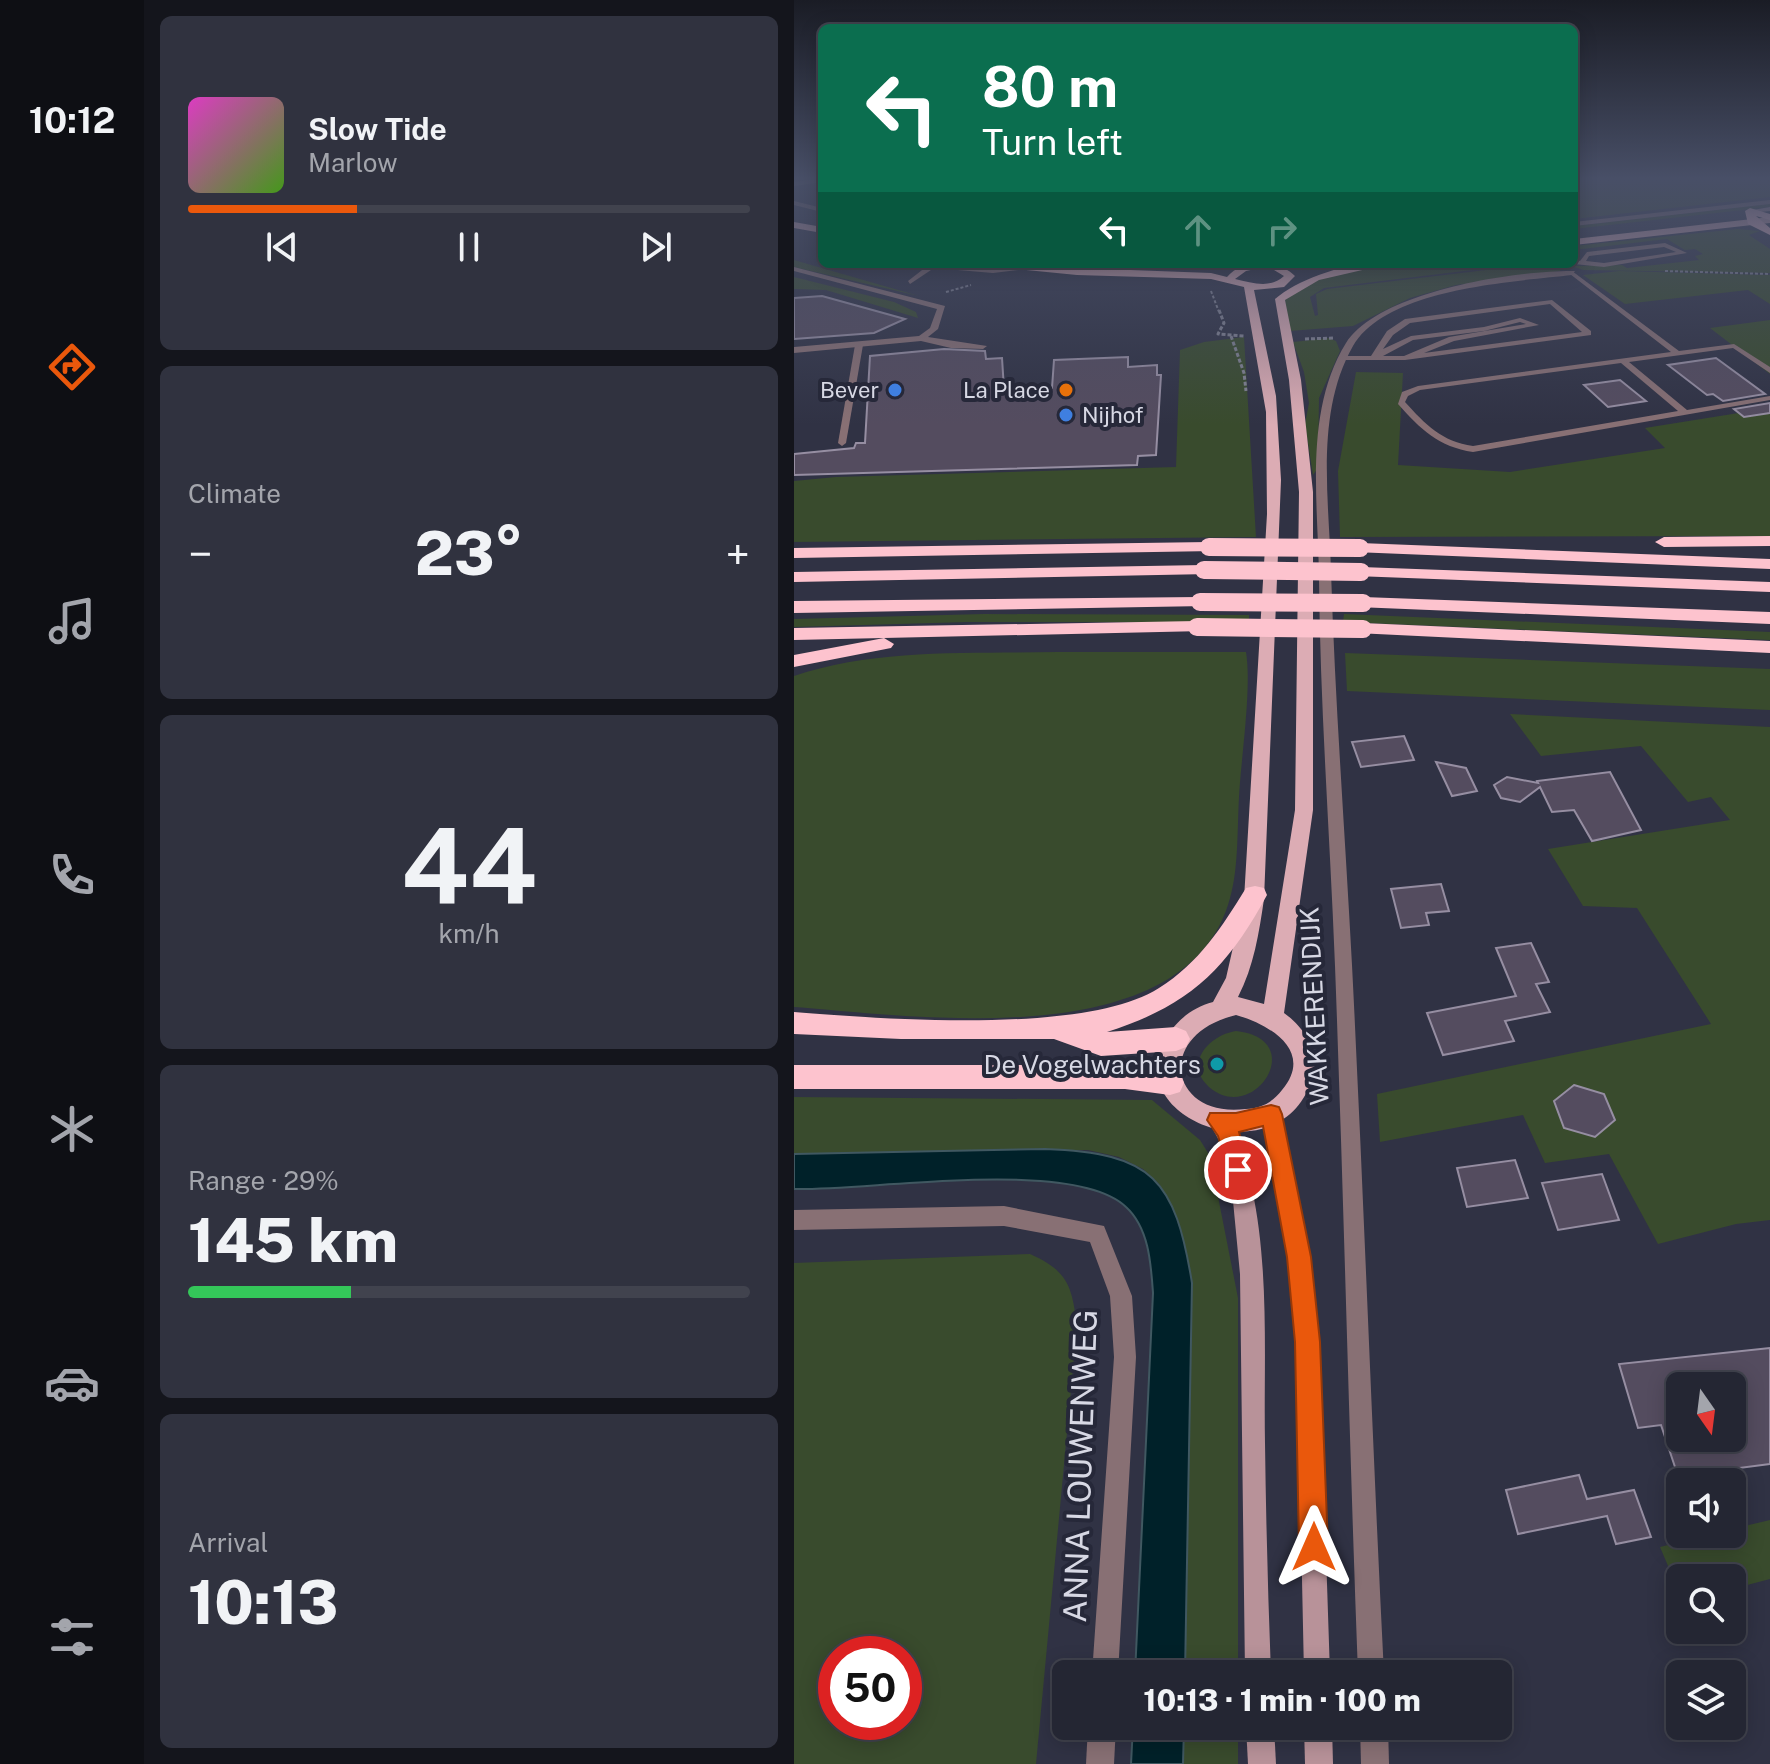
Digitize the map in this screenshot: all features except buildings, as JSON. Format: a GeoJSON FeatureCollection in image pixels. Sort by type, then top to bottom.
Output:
{"type":"FeatureCollection","features":[{"type":"Feature","properties":{"kind":"highway"},"geometry":{"type":"LineString","coordinates":[[1449,550],[1620,542],[1770,541]]}},
{"type":"Feature","properties":{"kind":"highway"},"geometry":{"type":"LineString","coordinates":[[794,553],[1360,548],[1770,564]]}},
{"type":"Feature","properties":{"kind":"highway"},"geometry":{"type":"LineString","coordinates":[[794,577],[1204,570],[1361,572],[1770,587]]}},
{"type":"Feature","properties":{"kind":"highway"},"geometry":{"type":"LineString","coordinates":[[794,607],[1363,603],[1770,618]]}},
{"type":"Feature","properties":{"kind":"highway"},"geometry":{"type":"LineString","coordinates":[[794,661],[966,629]]}},
{"type":"Feature","properties":{"kind":"highway"},"geometry":{"type":"LineString","coordinates":[[794,634],[966,629],[1363,629],[1770,647]]}},
{"type":"Feature","properties":{"kind":"highway"},"geometry":{"type":"LineString","coordinates":[[794,1023],[1053,1030],[1096,1026],[1127,1017],[1182,986],[1223,945],[1255,895]]}},
{"type":"Feature","properties":{"kind":"highway"},"geometry":{"type":"LineString","coordinates":[[1053,1030],[1101,1044],[1176,1039]]}},
{"type":"Feature","properties":{"kind":"highway"},"geometry":{"type":"LineString","coordinates":[[794,1077],[1125,1077],[1170,1083]]}},
{"type":"Feature","properties":{"kind":"main road"},"geometry":{"type":"LineString","coordinates":[[1013,268],[1208,280],[1236,298],[1253,327]]}},
{"type":"Feature","properties":{"kind":"main road"},"geometry":{"type":"LineString","coordinates":[[1231,278],[1235,268]]}},
{"type":"Feature","properties":{"kind":"main road"},"geometry":{"type":"LineString","coordinates":[[1270,268],[1286,273],[1347,268]]}},
{"type":"Feature","properties":{"kind":"main road"},"geometry":{"type":"LineString","coordinates":[[1286,273],[1301,268]]}},
{"type":"Feature","properties":{"kind":"main road"},"geometry":{"type":"LineString","coordinates":[[1282,318],[1280,299],[1288,291],[1323,276],[1367,268]]}},
{"type":"Feature","properties":{"kind":"main road"},"geometry":{"type":"LineString","coordinates":[[1111,274],[1231,278],[1249,287],[1269,288],[1285,283],[1286,273]]}},
{"type":"Feature","properties":{"kind":"main road"},"geometry":{"type":"LineString","coordinates":[[1222,1007],[1238,979],[1255,895],[1275,497],[1270,391],[1253,327],[1249,287]]}},
{"type":"Feature","properties":{"kind":"main road","name":"WAKKERENDIJK"},"geometry":{"type":"LineString","coordinates":[[1269,288],[1268,303],[1282,318],[1287,340],[1304,452],[1306,492],[1304,810],[1273,1014]]}},
{"type":"Feature","properties":{"kind":"main road"},"geometry":{"type":"LineString","coordinates":[[1222,1007],[1255,1008],[1273,1014],[1293,1033],[1304,1057],[1303,1074],[1296,1092],[1271,1114],[1236,1123],[1218,1120],[1185,1103],[1170,1083],[1167,1060],[1176,1039],[1199,1016],[1222,1007]]}},
{"type":"Feature","properties":{"kind":"main road","name":"WAKKERENDIJK"},"geometry":{"type":"LineString","coordinates":[[1271,1114],[1299,1257],[1308,1342],[1317,1660]]}},
{"type":"Feature","properties":{"kind":"main road"},"geometry":{"type":"LineString","coordinates":[[1218,1120],[1228,1131],[1246,1221],[1252,1343],[1258,1660]]}},
{"type":"Feature","properties":{"kind":"main road"},"geometry":{"type":"LineString","coordinates":[[1261,1740],[1262,1764]]}},
{"type":"Feature","properties":{"kind":"main road"},"geometry":{"type":"LineString","coordinates":[[1318,1740],[1319,1764]]}},
{"type":"Feature","properties":{"kind":"street"},"geometry":{"type":"LineString","coordinates":[[1565,268],[1572,273]]}},
{"type":"Feature","properties":{"kind":"street"},"geometry":{"type":"LineString","coordinates":[[794,269],[942,308],[934,329],[921,338]]}},
{"type":"Feature","properties":{"kind":"street"},"geometry":{"type":"LineString","coordinates":[[1352,339],[1383,315],[1442,292],[1572,273]]}},
{"type":"Feature","properties":{"kind":"street"},"geometry":{"type":"LineString","coordinates":[[794,350],[921,338],[951,345],[983,346]]}},
{"type":"Feature","properties":{"kind":"street","name":"WAKKERENDIJK"},"geometry":{"type":"LineString","coordinates":[[1352,339],[1325,425],[1326,652],[1343,961],[1370,1660]]}},
{"type":"Feature","properties":{"kind":"street","name":"ANNA LOUWENWEG"},"geometry":{"type":"LineString","coordinates":[[794,1220],[1004,1216],[1097,1233],[1121,1296],[1125,1357],[1106,1660]]}},
{"type":"Feature","properties":{"kind":"street"},"geometry":{"type":"LineString","coordinates":[[1100,1764],[1101,1740]]}},
{"type":"Feature","properties":{"kind":"street"},"geometry":{"type":"LineString","coordinates":[[1374,1740],[1375,1764]]}},
{"type":"Feature","properties":{"kind":"lane"},"geometry":{"type":"LineString","coordinates":[[1578,262],[1604,265],[1635,260]]}},
{"type":"Feature","properties":{"kind":"lane"},"geometry":{"type":"LineString","coordinates":[[910,282],[929,268]]}},
{"type":"Feature","properties":{"kind":"lane"},"geometry":{"type":"LineString","coordinates":[[963,268],[993,271],[1024,269]]}},
{"type":"Feature","properties":{"kind":"lane"},"geometry":{"type":"LineString","coordinates":[[1572,273],[1677,353]]}},
{"type":"Feature","properties":{"kind":"lane"},"geometry":{"type":"LineString","coordinates":[[1344,358],[1373,359],[1405,358],[1588,333],[1552,302],[1408,321],[1390,333],[1373,359]]}},
{"type":"Feature","properties":{"kind":"lane"},"geometry":{"type":"LineString","coordinates":[[1373,359],[1411,338],[1484,329],[1520,320],[1535,325],[1452,339],[1405,358]]}},
{"type":"Feature","properties":{"kind":"lane"},"geometry":{"type":"LineString","coordinates":[[842,443],[859,345]]}},
{"type":"Feature","properties":{"kind":"lane"},"geometry":{"type":"LineString","coordinates":[[1770,371],[1734,346],[1418,388],[1405,394],[1401,402],[1433,439],[1452,447],[1473,449],[1770,398]]}},
{"type":"Feature","properties":{"kind":"lane"},"geometry":{"type":"LineString","coordinates":[[1623,361],[1687,414]]}},
{"type":"Feature","properties":{"kind":"path"},"geometry":{"type":"LineString","coordinates":[[1662,271],[1770,274]]}},
{"type":"Feature","properties":{"kind":"path"},"geometry":{"type":"LineString","coordinates":[[937,293],[973,285]]}},
{"type":"Feature","properties":{"kind":"path"},"geometry":{"type":"LineString","coordinates":[[1205,288],[1212,292],[1224,323],[1218,334],[1231,336],[1253,327]]}},
{"type":"Feature","properties":{"kind":"path"},"geometry":{"type":"LineString","coordinates":[[1231,336],[1244,373],[1246,391]]}},
{"type":"Feature","properties":{"kind":"path"},"geometry":{"type":"LineString","coordinates":[[1287,340],[1352,339]]}},
{"type":"Feature","properties":{"kind":"green space"},"geometry":{"type":"Polygon","coordinates":[[[795,260],[919,296],[794,267],[795,260]]]}},
{"type":"Feature","properties":{"kind":"green space"},"geometry":{"type":"Polygon","coordinates":[[[1696,260],[1770,260],[1770,273],[1578,268],[1622,265],[1627,268],[1696,260]]]}},
{"type":"Feature","properties":{"kind":"green space"},"geometry":{"type":"Polygon","coordinates":[[[1489,268],[1324,288],[1310,297],[1315,316],[1318,315],[1316,294],[1327,289],[1503,268],[1556,268],[1561,271],[1456,285],[1410,298],[1353,326],[1290,331],[1285,300],[1297,289],[1311,281],[1363,269],[1489,268]]]}},
{"type":"Feature","properties":{"kind":"green space"},"geometry":{"type":"Polygon","coordinates":[[[1619,271],[1770,275],[1770,304],[1748,290],[1625,304],[1583,275],[1619,271]]]}},
{"type":"Feature","properties":{"kind":"green space"},"geometry":{"type":"Polygon","coordinates":[[[794,277],[894,302],[916,312],[918,318],[826,290],[794,289],[794,277]]]}},
{"type":"Feature","properties":{"kind":"green space"},"geometry":{"type":"Polygon","coordinates":[[[1770,320],[1770,374],[1710,328],[1770,320]]]}},
{"type":"Feature","properties":{"kind":"green space"},"geometry":{"type":"Polygon","coordinates":[[[1244,337],[1256,537],[794,542],[794,481],[836,477],[1176,467],[1180,350],[1204,342],[1244,337]]]}},
{"type":"Feature","properties":{"kind":"green space"},"geometry":{"type":"Polygon","coordinates":[[[1329,338],[1336,341],[1340,351],[1319,398],[1318,468],[1313,475],[1305,424],[1309,403],[1304,372],[1293,342],[1329,338]]]}},
{"type":"Feature","properties":{"kind":"green space"},"geometry":{"type":"Polygon","coordinates":[[[1356,372],[1403,373],[1398,465],[1510,472],[1665,448],[1645,428],[1770,408],[1770,536],[1340,537],[1338,471],[1356,372]]]}},
{"type":"Feature","properties":{"kind":"green space"},"geometry":{"type":"Polygon","coordinates":[[[984,614],[1249,615],[1249,622],[968,622],[794,627],[794,619],[984,614]]]}},
{"type":"Feature","properties":{"kind":"green space"},"geometry":{"type":"Polygon","coordinates":[[[1344,614],[1770,632],[1770,640],[1343,622],[1344,614]]]}},
{"type":"Feature","properties":{"kind":"green space"},"geometry":{"type":"Polygon","coordinates":[[[1246,652],[1247,703],[1234,879],[1228,905],[1200,953],[1157,985],[1101,1006],[1038,1016],[906,1016],[794,1007],[794,676],[858,661],[924,654],[1246,652]]]}},
{"type":"Feature","properties":{"kind":"green space"},"geometry":{"type":"Polygon","coordinates":[[[1345,653],[1770,669],[1770,710],[1347,691],[1345,653]]]}},
{"type":"Feature","properties":{"kind":"green space"},"geometry":{"type":"Polygon","coordinates":[[[1510,714],[1770,727],[1770,1220],[1736,1224],[1658,1244],[1609,1154],[1545,1163],[1523,1115],[1380,1142],[1377,1094],[1711,1024],[1637,908],[1583,906],[1548,849],[1730,820],[1711,797],[1688,802],[1641,746],[1541,756],[1510,714]]]}},
{"type":"Feature","properties":{"kind":"green space"},"geometry":{"type":"Polygon","coordinates":[[[1236,1031],[1258,1037],[1269,1049],[1272,1063],[1267,1077],[1257,1089],[1243,1096],[1226,1096],[1209,1087],[1202,1078],[1198,1069],[1199,1060],[1209,1044],[1236,1031]]]}},
{"type":"Feature","properties":{"kind":"green space"},"geometry":{"type":"Polygon","coordinates":[[[794,1097],[1152,1100],[1200,1140],[1210,1156],[1238,1298],[1238,1660],[1185,1660],[1192,1283],[1160,1185],[1143,1169],[1119,1157],[1088,1150],[794,1154],[794,1097]]]}},
{"type":"Feature","properties":{"kind":"green space"},"geometry":{"type":"Polygon","coordinates":[[[1030,1254],[1043,1260],[1066,1281],[1077,1326],[1036,1764],[794,1764],[794,1263],[1030,1254]]]}},
{"type":"Feature","properties":{"kind":"green space"},"geometry":{"type":"Polygon","coordinates":[[[1770,1520],[1770,1579],[1746,1585],[1746,1564],[1667,1564],[1660,1547],[1746,1548],[1746,1526],[1770,1520]]]}},
{"type":"Feature","properties":{"kind":"green space"},"geometry":{"type":"Polygon","coordinates":[[[1184,1740],[1238,1740],[1238,1764],[1183,1764],[1184,1740]]]}},
{"type":"Feature","properties":{"kind":"water"},"geometry":{"type":"Polygon","coordinates":[[[1045,1149],[1111,1157],[1153,1178],[1177,1219],[1192,1283],[1185,1660],[1136,1660],[1153,1293],[1147,1247],[1134,1216],[1126,1207],[1100,1192],[1063,1183],[969,1180],[794,1189],[794,1154],[1045,1149]]]}},
{"type":"Feature","properties":{"kind":"water"},"geometry":{"type":"Polygon","coordinates":[[[1132,1740],[1184,1740],[1183,1764],[1131,1764],[1132,1740]]]}},
{"type":"Feature","properties":{"kind":"place","name":"Bever"},"geometry":{"type":"Point","coordinates":[895,390]}},
{"type":"Feature","properties":{"kind":"place","name":"La Place"},"geometry":{"type":"Point","coordinates":[1066,390]}},
{"type":"Feature","properties":{"kind":"place","name":"Nijhof"},"geometry":{"type":"Point","coordinates":[1066,415]}},
{"type":"Feature","properties":{"kind":"place","name":"De Vogelwachters"},"geometry":{"type":"Point","coordinates":[1217,1064]}},
{"type":"Feature","properties":{"kind":"route"},"geometry":{"type":"LineString","coordinates":[[1238,1170],[1228,1131],[1218,1120],[1236,1123],[1271,1114],[1299,1257],[1308,1342],[1314,1547]]}}]}
